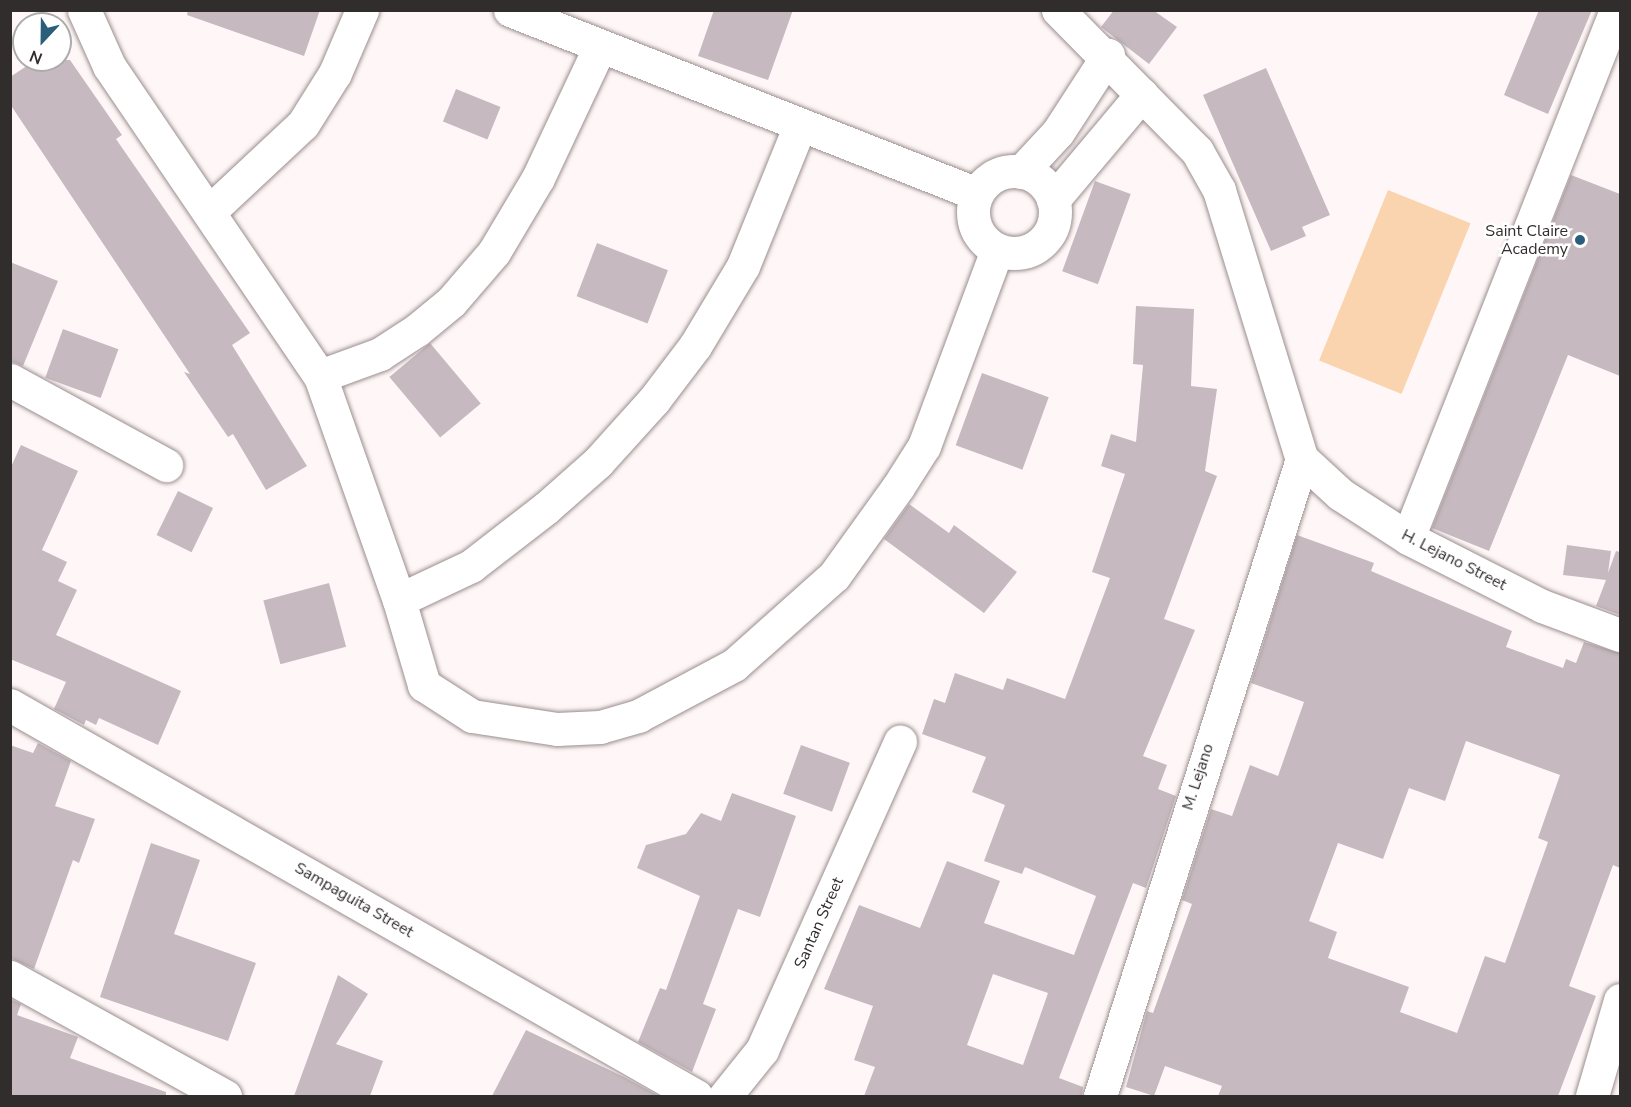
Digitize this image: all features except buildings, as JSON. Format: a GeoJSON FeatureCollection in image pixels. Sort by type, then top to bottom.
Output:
{"type":"FeatureCollection","features":[{"type":"Feature","properties":{"kind":"street"},"geometry":{"type":"LineString","coordinates":[[84,10],[109,66],[210,211],[320,376],[399,600],[424,685],[472,716],[557,729],[600,727],[638,716],[734,665],[834,576],[898,487],[924,446],[997,250]]}},
{"type":"Feature","properties":{"kind":"street"},"geometry":{"type":"LineString","coordinates":[[210,211],[303,124],[335,73],[362,10]]}},
{"type":"Feature","properties":{"kind":"street"},"geometry":{"type":"LineString","coordinates":[[510,10],[975,193]]}},
{"type":"Feature","properties":{"kind":"street"},"geometry":{"type":"LineString","coordinates":[[1058,10],[1108,55],[1197,151],[1220,190],[1302,459]]}},
{"type":"Feature","properties":{"kind":"street"},"geometry":{"type":"LineString","coordinates":[[1408,538],[1616,10]]}},
{"type":"Feature","properties":{"kind":"street"},"geometry":{"type":"LineString","coordinates":[[320,376],[380,354],[417,330],[451,302],[494,252],[538,178],[600,46]]}},
{"type":"Feature","properties":{"kind":"street"},"geometry":{"type":"LineString","coordinates":[[1021,172],[1058,132],[1108,55]]}},
{"type":"Feature","properties":{"kind":"street"},"geometry":{"type":"LineString","coordinates":[[1053,200],[1142,94]]}},
{"type":"Feature","properties":{"kind":"street"},"geometry":{"type":"LineString","coordinates":[[399,600],[471,566],[546,508],[598,462],[654,400],[695,346],[743,266],[800,125]]}},
{"type":"Feature","properties":{"kind":"street"},"geometry":{"type":"LineString","coordinates":[[1021,172],[1041,182],[1053,200],[1053,227],[1036,247],[1023,253],[997,250],[975,226],[975,193],[995,176],[1021,172]]}},
{"type":"Feature","properties":{"kind":"street"},"geometry":{"type":"LineString","coordinates":[[10,380],[166,465]]}},
{"type":"Feature","properties":{"kind":"street","name":"H. Lejano Street"},"geometry":{"type":"LineString","coordinates":[[1302,459],[1340,494],[1408,538],[1542,606],[1620,635]]}},
{"type":"Feature","properties":{"kind":"street","name":"M. Lejano"},"geometry":{"type":"LineString","coordinates":[[1100,1096],[1302,459]]}},
{"type":"Feature","properties":{"kind":"street","name":"Sampaguita Street"},"geometry":{"type":"LineString","coordinates":[[10,705],[696,1096]]}},
{"type":"Feature","properties":{"kind":"street","name":"Santan Street"},"geometry":{"type":"LineString","coordinates":[[724,1096],[762,1050],[900,742]]}},
{"type":"Feature","properties":{"kind":"street"},"geometry":{"type":"LineString","coordinates":[[10,977],[225,1096]]}},
{"type":"Feature","properties":{"kind":"street"},"geometry":{"type":"LineString","coordinates":[[1592,1096],[1620,1000]]}},
{"type":"Feature","properties":{"kind":"shaded area"},"geometry":{"type":"Polygon","coordinates":[[[1388,190],[1471,223],[1402,394],[1319,361],[1388,190]]]}},
{"type":"Feature","properties":{"kind":"place","name":"Saint Claire Academy"},"geometry":{"type":"Point","coordinates":[1580,240]}}]}
